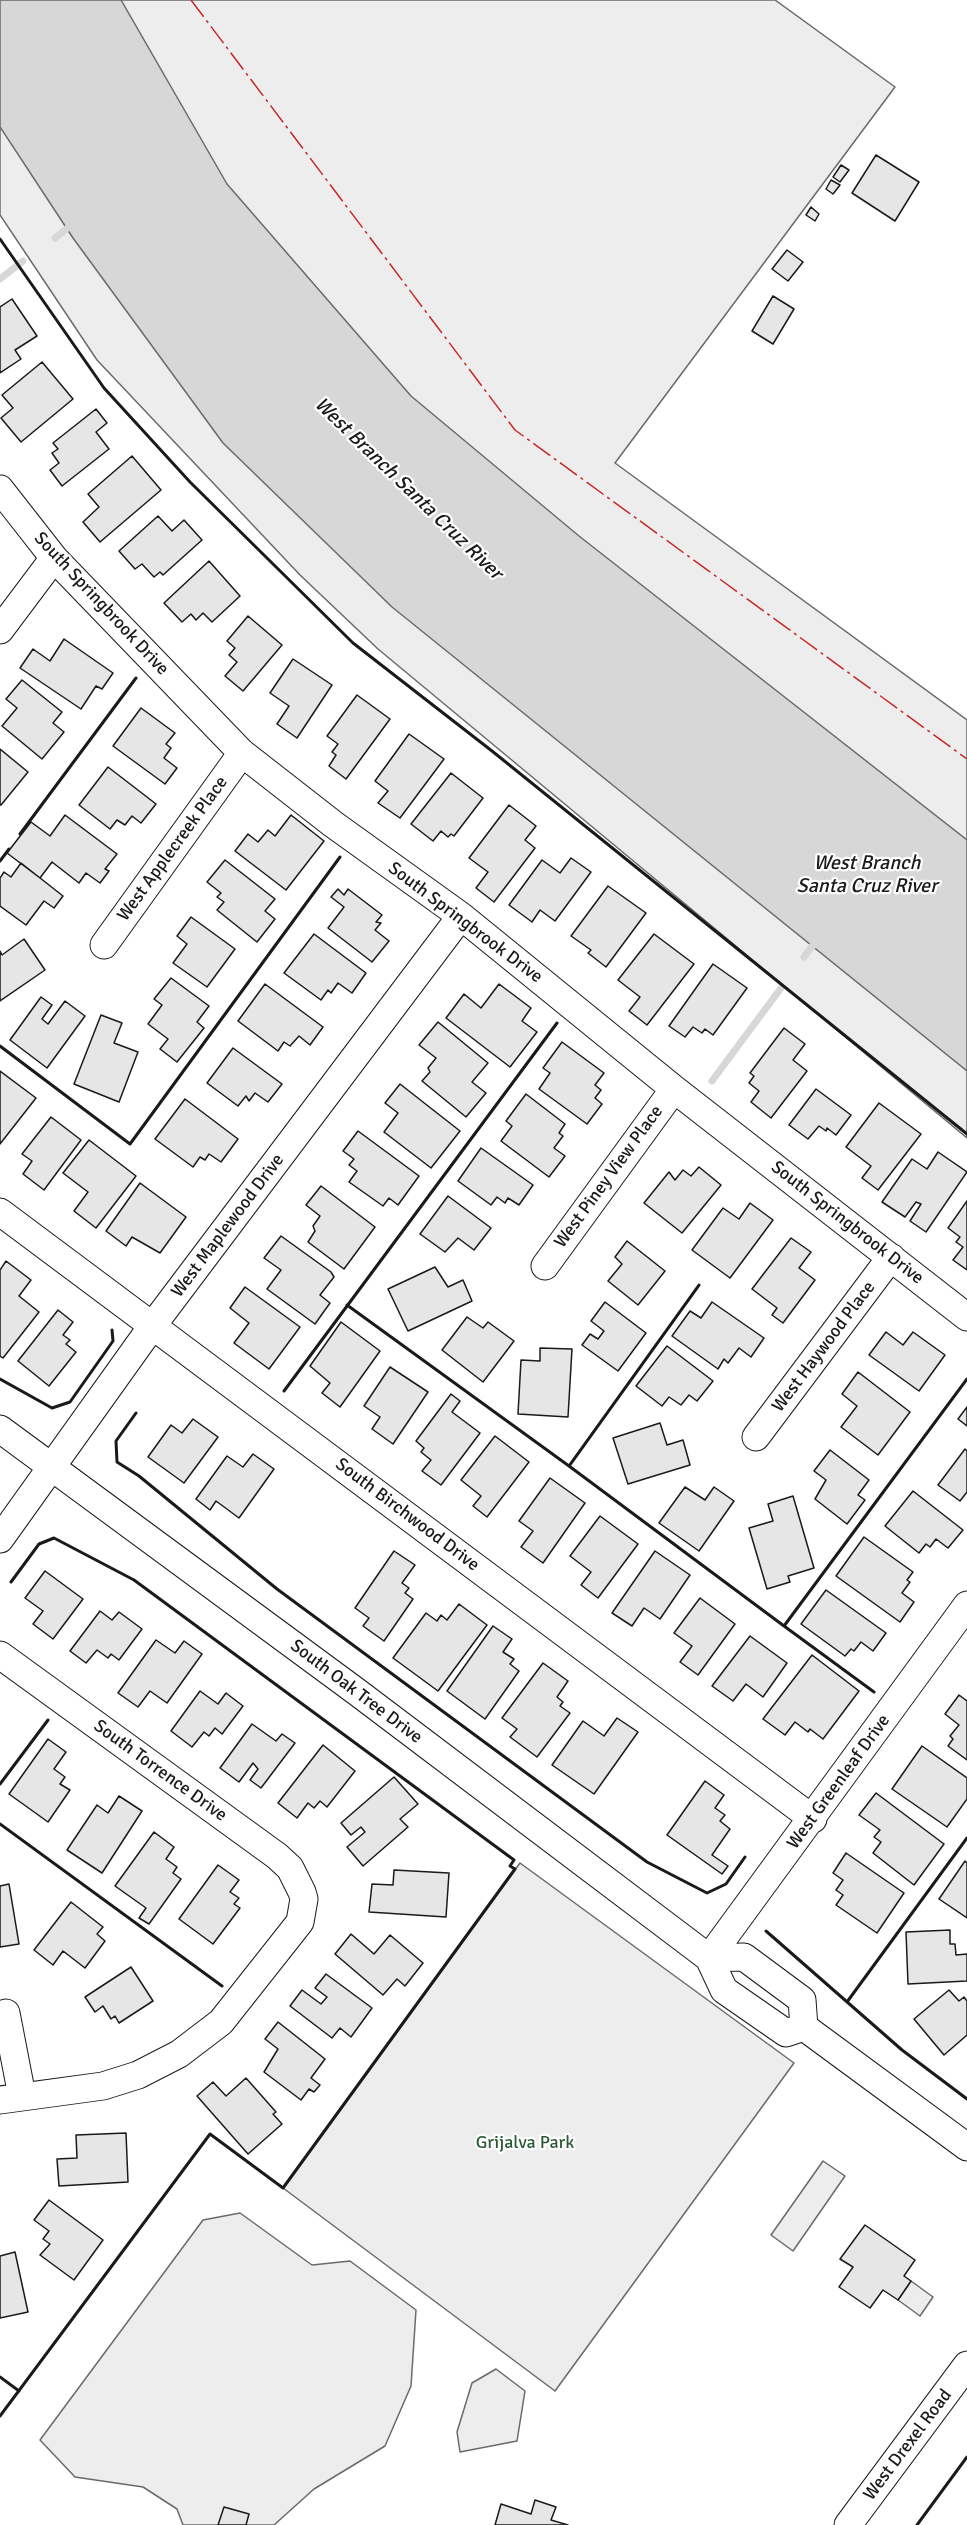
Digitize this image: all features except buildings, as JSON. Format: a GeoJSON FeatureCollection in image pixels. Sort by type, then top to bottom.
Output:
{"type":"FeatureCollection","features":[{"type":"Feature","properties":{"kind":"street","name":"South Springbrook Drive"},"geometry":{"type":"LineString","coordinates":[[0,489],[54,558],[242,753],[333,824],[461,916],[674,1089],[967,1317]]}},
{"type":"Feature","properties":{"kind":"street"},"geometry":{"type":"LineString","coordinates":[[0,630],[54,558]]}},
{"type":"Feature","properties":{"kind":"street","name":"West Applecreek Place"},"geometry":{"type":"LineString","coordinates":[[104,945],[242,753]]}},
{"type":"Feature","properties":{"kind":"street","name":"West Maplewood Drive"},"geometry":{"type":"LineString","coordinates":[[0,1539],[153,1325],[461,916]]}},
{"type":"Feature","properties":{"kind":"street","name":"West Piney View Place"},"geometry":{"type":"LineString","coordinates":[[545,1266],[674,1089]]}},
{"type":"Feature","properties":{"kind":"street","name":"South Birchwood Drive"},"geometry":{"type":"LineString","coordinates":[[0,1212],[813,1819]]}},
{"type":"Feature","properties":{"kind":"street","name":"West Haywood Place"},"geometry":{"type":"LineString","coordinates":[[756,1437],[891,1257]]}},
{"type":"Feature","properties":{"kind":"street","name":"South Oak Tree Drive"},"geometry":{"type":"LineString","coordinates":[[0,1429],[357,1692],[709,1958],[724,1990],[786,2033],[804,2027]]}},
{"type":"Feature","properties":{"kind":"street","name":"West Greenleaf Drive"},"geometry":{"type":"LineString","coordinates":[[709,1958],[813,1819],[967,1605]]}},
{"type":"Feature","properties":{"kind":"street","name":"South Torrence Drive"},"geometry":{"type":"LineString","coordinates":[[0,1655],[277,1856],[290,1868],[309,1896],[300,1922],[221,2022],[179,2054],[138,2075],[103,2086],[11,2098]]}},
{"type":"Feature","properties":{"kind":"street"},"geometry":{"type":"LineString","coordinates":[[709,1958],[744,1958],[802,2000],[804,2027],[967,2146]]}},
{"type":"Feature","properties":{"kind":"street"},"geometry":{"type":"LineString","coordinates":[[6,2013],[11,2098]]}},
{"type":"Feature","properties":{"kind":"street","name":"West Drexel Road"},"geometry":{"type":"LineString","coordinates":[[848,2525],[967,2365]]}},
{"type":"Feature","properties":{"kind":"shaded area"},"geometry":{"type":"Polygon","coordinates":[[[0,0],[775,0],[895,87],[615,463],[967,720],[967,1138],[378,649],[300,575],[97,360],[0,215],[0,0]]]}},
{"type":"Feature","properties":{"kind":"shaded area","name":"Grijalva Park"},"geometry":{"type":"Polygon","coordinates":[[[520,1863],[794,2063],[555,2391],[283,2188],[520,1863]]]}},
{"type":"Feature","properties":{"kind":"shaded area"},"geometry":{"type":"Polygon","coordinates":[[[823,2161],[845,2176],[793,2251],[771,2235],[823,2161]]]}},
{"type":"Feature","properties":{"kind":"shaded area"},"geometry":{"type":"Polygon","coordinates":[[[240,2213],[312,2265],[350,2261],[416,2310],[411,2386],[385,2446],[314,2489],[274,2525],[183,2525],[177,2509],[143,2487],[75,2477],[40,2440],[203,2220],[240,2213]]]}},
{"type":"Feature","properties":{"kind":"shaded area"},"geometry":{"type":"Polygon","coordinates":[[[911,2281],[933,2297],[920,2316],[898,2300],[911,2281]]]}},
{"type":"Feature","properties":{"kind":"shaded area"},"geometry":{"type":"Polygon","coordinates":[[[496,2369],[525,2391],[517,2441],[460,2452],[457,2432],[472,2383],[496,2369]]]}},
{"type":"Feature","properties":{"kind":"water","name":"West Branch Santa Cruz River"},"geometry":{"type":"Polygon","coordinates":[[[0,0],[121,0],[227,184],[411,396],[579,536],[967,840],[967,1071],[392,607],[223,443],[73,238],[0,127],[0,0]]]}},
{"type":"Feature","properties":{"kind":"waterway"},"geometry":{"type":"LineString","coordinates":[[55,238],[74,223]]}},
{"type":"Feature","properties":{"kind":"waterway"},"geometry":{"type":"LineString","coordinates":[[0,279],[23,261]]}},
{"type":"Feature","properties":{"kind":"waterway"},"geometry":{"type":"LineString","coordinates":[[804,957],[817,940]]}},
{"type":"Feature","properties":{"kind":"waterway"},"geometry":{"type":"LineString","coordinates":[[712,1081],[781,988]]}},
{"type":"Feature","properties":{"kind":"wall"},"geometry":{"type":"LineString","coordinates":[[0,239],[104,388],[190,482],[353,643],[492,751],[967,1134]]}},
{"type":"Feature","properties":{"kind":"wall"},"geometry":{"type":"LineString","coordinates":[[20,834],[136,678]]}},
{"type":"Feature","properties":{"kind":"wall"},"geometry":{"type":"LineString","coordinates":[[0,861],[9,849]]}},
{"type":"Feature","properties":{"kind":"wall"},"geometry":{"type":"LineString","coordinates":[[0,1046],[130,1144],[340,857]]}},
{"type":"Feature","properties":{"kind":"wall"},"geometry":{"type":"LineString","coordinates":[[284,1391],[557,1023]]}},
{"type":"Feature","properties":{"kind":"wall"},"geometry":{"type":"LineString","coordinates":[[347,1305],[569,1466],[699,1285]]}},
{"type":"Feature","properties":{"kind":"wall"},"geometry":{"type":"LineString","coordinates":[[0,1379],[52,1408],[70,1402],[113,1341],[112,1330]]}},
{"type":"Feature","properties":{"kind":"wall"},"geometry":{"type":"LineString","coordinates":[[569,1466],[784,1626],[967,1379]]}},
{"type":"Feature","properties":{"kind":"wall"},"geometry":{"type":"LineString","coordinates":[[136,1413],[116,1441],[117,1462],[139,1476],[277,1589],[647,1862],[707,1893],[726,1884],[745,1857]]}},
{"type":"Feature","properties":{"kind":"wall"},"geometry":{"type":"LineString","coordinates":[[0,2416],[210,2134],[283,2188],[515,1869],[510,1866],[514,1860],[134,1580],[54,1538],[39,1544],[11,1582]]}},
{"type":"Feature","properties":{"kind":"wall"},"geometry":{"type":"LineString","coordinates":[[784,1626],[874,1692]]}},
{"type":"Feature","properties":{"kind":"wall"},"geometry":{"type":"LineString","coordinates":[[0,1784],[48,1720]]}},
{"type":"Feature","properties":{"kind":"wall"},"geometry":{"type":"LineString","coordinates":[[0,1824],[222,1986]]}},
{"type":"Feature","properties":{"kind":"wall"},"geometry":{"type":"LineString","coordinates":[[847,2002],[967,1838]]}},
{"type":"Feature","properties":{"kind":"wall"},"geometry":{"type":"LineString","coordinates":[[766,1931],[902,2050],[967,2099]]}},
{"type":"Feature","properties":{"kind":"wall"},"geometry":{"type":"LineString","coordinates":[[0,2377],[19,2391]]}},
{"type":"Feature","properties":{"kind":"wall"},"geometry":{"type":"LineString","coordinates":[[917,2525],[967,2457]]}},
{"type":"Feature","properties":{"kind":"power"},"geometry":{"type":"LineString","coordinates":[[191,0],[515,430],[967,759]]}}]}
